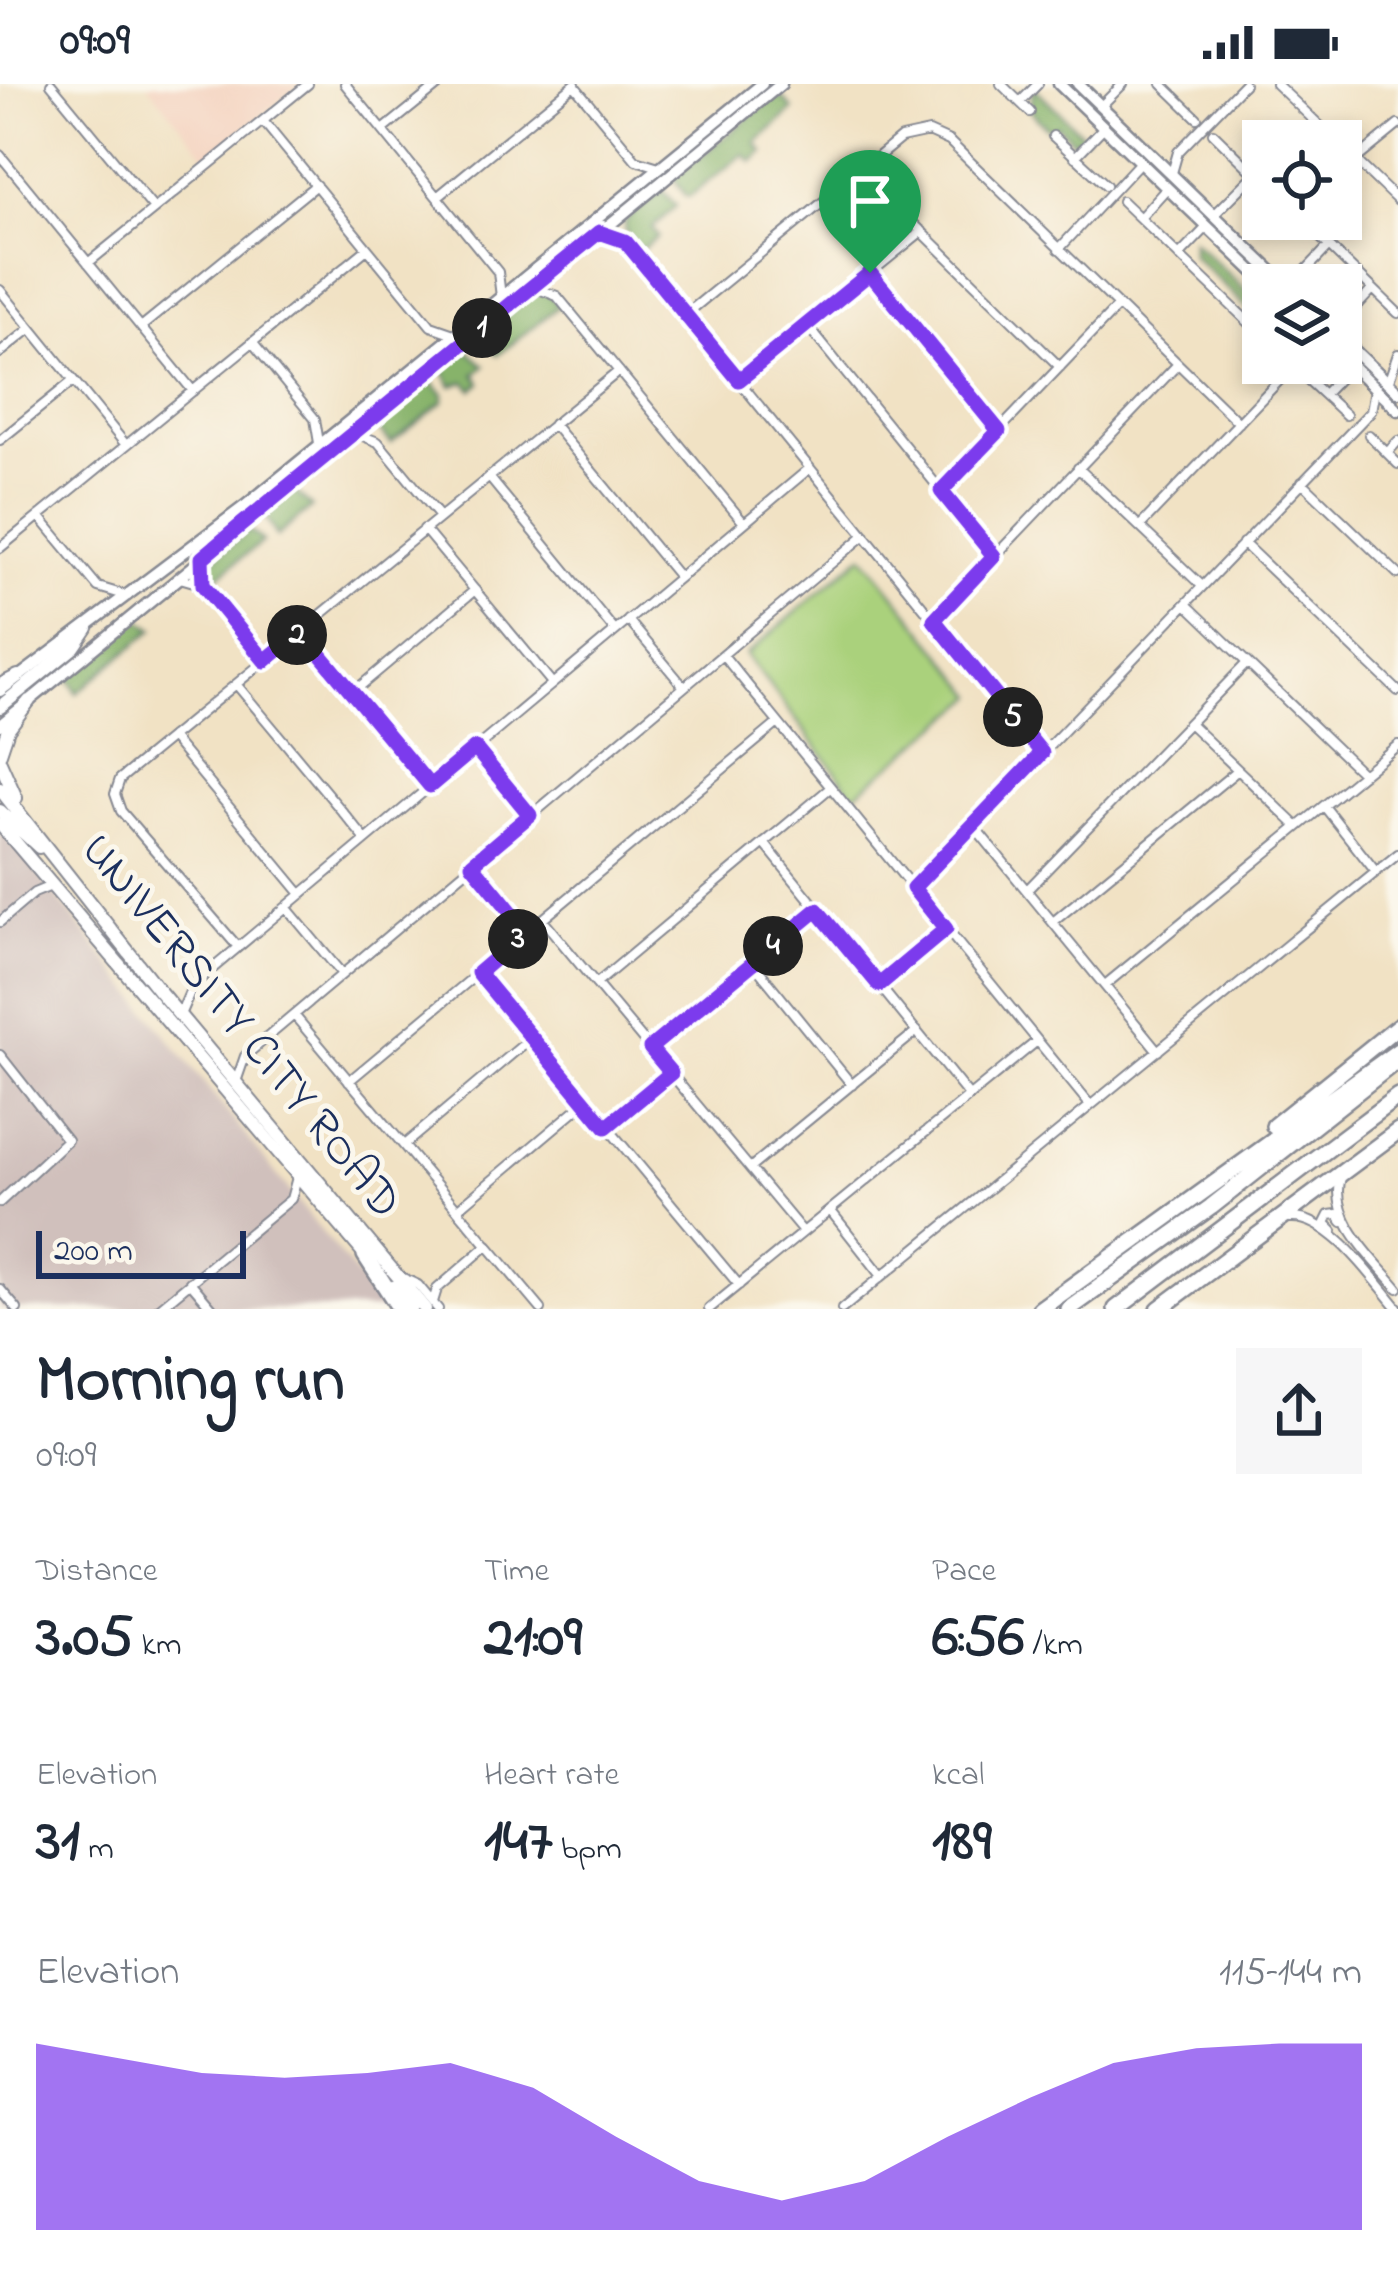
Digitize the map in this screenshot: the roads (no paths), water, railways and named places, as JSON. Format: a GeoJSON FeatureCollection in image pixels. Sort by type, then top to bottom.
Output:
{"type":"FeatureCollection","features":[{"type":"Feature","properties":{"kind":"highway"},"geometry":{"type":"LineString","coordinates":[[1199,1190],[1398,1026]]}},
{"type":"Feature","properties":{"kind":"highway"},"geometry":{"type":"LineString","coordinates":[[1040,1309],[1199,1190],[1398,1055]]}},
{"type":"Feature","properties":{"kind":"highway"},"geometry":{"type":"LineString","coordinates":[[1070,1309],[1245,1181],[1398,1055]]}},
{"type":"Feature","properties":{"kind":"highway"},"geometry":{"type":"LineString","coordinates":[[1116,1309],[1398,1096]]}},
{"type":"Feature","properties":{"kind":"highway"},"geometry":{"type":"LineString","coordinates":[[1159,1309],[1398,1131]]}},
{"type":"Feature","properties":{"kind":"highway"},"geometry":{"type":"LineString","coordinates":[[365,1255],[400,1309]]}},
{"type":"Feature","properties":{"kind":"highway"},"geometry":{"type":"LineString","coordinates":[[1026,1309],[1069,1284]]}},
{"type":"Feature","properties":{"kind":"main road"},"geometry":{"type":"LineString","coordinates":[[0,724],[281,493],[433,352],[501,297],[554,269],[622,214],[684,146],[762,84]]}},
{"type":"Feature","properties":{"kind":"main road"},"geometry":{"type":"LineString","coordinates":[[0,688],[131,596],[315,449],[376,414],[638,184],[662,172],[781,84]]}},
{"type":"Feature","properties":{"kind":"main road"},"geometry":{"type":"LineString","coordinates":[[1059,84],[1167,188],[1266,264]]}},
{"type":"Feature","properties":{"kind":"main road"},"geometry":{"type":"LineString","coordinates":[[1078,84],[1172,174],[1211,220],[1221,240],[1246,264]]}},
{"type":"Feature","properties":{"kind":"main road"},"geometry":{"type":"LineString","coordinates":[[1125,146],[1129,142],[1154,156]]}},
{"type":"Feature","properties":{"kind":"main road"},"geometry":{"type":"LineString","coordinates":[[1221,240],[1252,260],[1257,256]]}},
{"type":"Feature","properties":{"kind":"main road"},"geometry":{"type":"LineString","coordinates":[[1362,358],[1393,387]]}},
{"type":"Feature","properties":{"kind":"main road"},"geometry":{"type":"LineString","coordinates":[[1362,375],[1396,408]]}},
{"type":"Feature","properties":{"kind":"main road"},"geometry":{"type":"LineString","coordinates":[[281,493],[281,484],[315,449]]}},
{"type":"Feature","properties":{"kind":"main road"},"geometry":{"type":"LineString","coordinates":[[0,707],[74,647],[92,624]]}},
{"type":"Feature","properties":{"kind":"main road"},"geometry":{"type":"LineString","coordinates":[[0,752],[8,729],[29,701]]}},
{"type":"Feature","properties":{"kind":"main road"},"geometry":{"type":"LineString","coordinates":[[0,762],[5,782],[38,841]]}},
{"type":"Feature","properties":{"kind":"main road","name":"UNIVERSITY CITY ROAD"},"geometry":{"type":"LineString","coordinates":[[0,790],[180,1017],[398,1276],[432,1307]]}},
{"type":"Feature","properties":{"kind":"main road"},"geometry":{"type":"LineString","coordinates":[[0,800],[38,841]]}},
{"type":"Feature","properties":{"kind":"main road"},"geometry":{"type":"LineString","coordinates":[[0,812],[38,841]]}},
{"type":"Feature","properties":{"kind":"main road","name":"UNIVERSITY CITY ROAD"},"geometry":{"type":"LineString","coordinates":[[3,830],[411,1309]]}},
{"type":"Feature","properties":{"kind":"street"},"geometry":{"type":"LineString","coordinates":[[52,84],[154,209]]}},
{"type":"Feature","properties":{"kind":"street"},"geometry":{"type":"LineString","coordinates":[[88,263],[308,84]]}},
{"type":"Feature","properties":{"kind":"street"},"geometry":{"type":"LineString","coordinates":[[345,84],[498,272],[557,296],[743,523]]}},
{"type":"Feature","properties":{"kind":"street"},"geometry":{"type":"LineString","coordinates":[[383,130],[440,84]]}},
{"type":"Feature","properties":{"kind":"street"},"geometry":{"type":"LineString","coordinates":[[437,197],[574,84],[636,160],[662,172]]}},
{"type":"Feature","properties":{"kind":"street"},"geometry":{"type":"LineString","coordinates":[[1000,84],[1030,112]]}},
{"type":"Feature","properties":{"kind":"street"},"geometry":{"type":"LineString","coordinates":[[1020,102],[1038,84]]}},
{"type":"Feature","properties":{"kind":"street"},"geometry":{"type":"LineString","coordinates":[[1101,106],[1123,84]]}},
{"type":"Feature","properties":{"kind":"street"},"geometry":{"type":"LineString","coordinates":[[1162,84],[1197,118]]}},
{"type":"Feature","properties":{"kind":"street"},"geometry":{"type":"LineString","coordinates":[[1172,174],[1178,152],[1244,84]]}},
{"type":"Feature","properties":{"kind":"street"},"geometry":{"type":"LineString","coordinates":[[1276,84],[1314,120]]}},
{"type":"Feature","properties":{"kind":"street"},"geometry":{"type":"LineString","coordinates":[[1286,93],[1297,84]]}},
{"type":"Feature","properties":{"kind":"street"},"geometry":{"type":"LineString","coordinates":[[263,121],[431,326],[456,334]]}},
{"type":"Feature","properties":{"kind":"street"},"geometry":{"type":"LineString","coordinates":[[1362,154],[1398,125]]}},
{"type":"Feature","properties":{"kind":"street"},"geometry":{"type":"LineString","coordinates":[[1075,157],[1104,127]]}},
{"type":"Feature","properties":{"kind":"street"},"geometry":{"type":"LineString","coordinates":[[686,315],[893,145],[908,135],[929,132],[954,149],[1239,423]]}},
{"type":"Feature","properties":{"kind":"street"},"geometry":{"type":"LineString","coordinates":[[1213,133],[1242,161]]}},
{"type":"Feature","properties":{"kind":"street"},"geometry":{"type":"LineString","coordinates":[[1053,136],[1106,185]]}},
{"type":"Feature","properties":{"kind":"street"},"geometry":{"type":"LineString","coordinates":[[1154,156],[1178,152]]}},
{"type":"Feature","properties":{"kind":"street"},"geometry":{"type":"LineString","coordinates":[[0,155],[193,391]]}},
{"type":"Feature","properties":{"kind":"street"},"geometry":{"type":"LineString","coordinates":[[636,160],[638,184]]}},
{"type":"Feature","properties":{"kind":"street"},"geometry":{"type":"LineString","coordinates":[[1059,249],[1140,162]]}},
{"type":"Feature","properties":{"kind":"street"},"geometry":{"type":"LineString","coordinates":[[1362,167],[1398,200]]}},
{"type":"Feature","properties":{"kind":"street"},"geometry":{"type":"LineString","coordinates":[[862,172],[1060,367]]}},
{"type":"Feature","properties":{"kind":"street"},"geometry":{"type":"LineString","coordinates":[[141,327],[316,185]]}},
{"type":"Feature","properties":{"kind":"street"},"geometry":{"type":"LineString","coordinates":[[1140,218],[1167,188]]}},
{"type":"Feature","properties":{"kind":"street"},"geometry":{"type":"LineString","coordinates":[[1179,256],[1242,188]]}},
{"type":"Feature","properties":{"kind":"street"},"geometry":{"type":"LineString","coordinates":[[1122,201],[1242,311]]}},
{"type":"Feature","properties":{"kind":"street"},"geometry":{"type":"LineString","coordinates":[[622,214],[625,241]]}},
{"type":"Feature","properties":{"kind":"street"},"geometry":{"type":"LineString","coordinates":[[739,380],[922,231]]}},
{"type":"Feature","properties":{"kind":"street"},"geometry":{"type":"LineString","coordinates":[[599,232],[625,241],[1042,753]]}},
{"type":"Feature","properties":{"kind":"street"},"geometry":{"type":"LineString","coordinates":[[1323,240],[1398,314]]}},
{"type":"Feature","properties":{"kind":"street"},"geometry":{"type":"LineString","coordinates":[[1311,264],[1329,246]]}},
{"type":"Feature","properties":{"kind":"street"},"geometry":{"type":"LineString","coordinates":[[0,548],[367,249]]}},
{"type":"Feature","properties":{"kind":"street"},"geometry":{"type":"LineString","coordinates":[[554,269],[557,296]]}},
{"type":"Feature","properties":{"kind":"street"},"geometry":{"type":"LineString","coordinates":[[498,272],[501,297]]}},
{"type":"Feature","properties":{"kind":"street"},"geometry":{"type":"LineString","coordinates":[[870,273],[999,431]]}},
{"type":"Feature","properties":{"kind":"street"},"geometry":{"type":"LineString","coordinates":[[1362,301],[1373,289]]}},
{"type":"Feature","properties":{"kind":"street"},"geometry":{"type":"LineString","coordinates":[[0,290],[126,446]]}},
{"type":"Feature","properties":{"kind":"street"},"geometry":{"type":"LineString","coordinates":[[941,491],[1118,306]]}},
{"type":"Feature","properties":{"kind":"street"},"geometry":{"type":"LineString","coordinates":[[806,324],[994,556]]}},
{"type":"Feature","properties":{"kind":"street"},"geometry":{"type":"LineString","coordinates":[[431,326],[433,352]]}},
{"type":"Feature","properties":{"kind":"street"},"geometry":{"type":"LineString","coordinates":[[0,353],[31,328]]}},
{"type":"Feature","properties":{"kind":"street"},"geometry":{"type":"LineString","coordinates":[[252,342],[315,419],[378,442],[440,517]]}},
{"type":"Feature","properties":{"kind":"street"},"geometry":{"type":"LineString","coordinates":[[1366,362],[1395,356],[1393,387]]}},
{"type":"Feature","properties":{"kind":"street"},"geometry":{"type":"LineString","coordinates":[[934,620],[1178,364]]}},
{"type":"Feature","properties":{"kind":"street"},"geometry":{"type":"LineString","coordinates":[[238,947],[125,814],[117,788],[134,766],[619,370]]}},
{"type":"Feature","properties":{"kind":"street"},"geometry":{"type":"LineString","coordinates":[[1,437],[73,380]]}},
{"type":"Feature","properties":{"kind":"street"},"geometry":{"type":"LineString","coordinates":[[1140,526],[1276,384]]}},
{"type":"Feature","properties":{"kind":"street"},"geometry":{"type":"LineString","coordinates":[[1313,384],[1346,415]]}},
{"type":"Feature","properties":{"kind":"street"},"geometry":{"type":"LineString","coordinates":[[1324,394],[1334,384]]}},
{"type":"Feature","properties":{"kind":"street"},"geometry":{"type":"LineString","coordinates":[[913,888],[1371,411],[1375,387]]}},
{"type":"Feature","properties":{"kind":"street"},"geometry":{"type":"LineString","coordinates":[[1371,411],[1396,408]]}},
{"type":"Feature","properties":{"kind":"street"},"geometry":{"type":"LineString","coordinates":[[376,414],[378,442]]}},
{"type":"Feature","properties":{"kind":"street"},"geometry":{"type":"LineString","coordinates":[[315,419],[315,449]]}},
{"type":"Feature","properties":{"kind":"street"},"geometry":{"type":"LineString","coordinates":[[554,424],[679,577]]}},
{"type":"Feature","properties":{"kind":"street"},"geometry":{"type":"LineString","coordinates":[[1369,435],[1398,464]]}},
{"type":"Feature","properties":{"kind":"street"},"geometry":{"type":"LineString","coordinates":[[1387,453],[1398,441]]}},
{"type":"Feature","properties":{"kind":"street"},"geometry":{"type":"LineString","coordinates":[[180,1017],[193,985],[810,468]]}},
{"type":"Feature","properties":{"kind":"street"},"geometry":{"type":"LineString","coordinates":[[1078,468],[1202,586]]}},
{"type":"Feature","properties":{"kind":"street"},"geometry":{"type":"LineString","coordinates":[[489,477],[615,631]]}},
{"type":"Feature","properties":{"kind":"street"},"geometry":{"type":"LineString","coordinates":[[1302,482],[1398,574]]}},
{"type":"Feature","properties":{"kind":"street"},"geometry":{"type":"LineString","coordinates":[[39,516],[98,587],[131,596]]}},
{"type":"Feature","properties":{"kind":"street"},"geometry":{"type":"LineString","coordinates":[[424,530],[552,683]]}},
{"type":"Feature","properties":{"kind":"street"},"geometry":{"type":"LineString","coordinates":[[236,1082],[245,1056],[865,536]]}},
{"type":"Feature","properties":{"kind":"street"},"geometry":{"type":"LineString","coordinates":[[1244,543],[1398,692]]}},
{"type":"Feature","properties":{"kind":"street"},"geometry":{"type":"LineString","coordinates":[[202,558],[203,585]]}},
{"type":"Feature","properties":{"kind":"street"},"geometry":{"type":"LineString","coordinates":[[178,578],[203,585],[265,661]]}},
{"type":"Feature","properties":{"kind":"street"},"geometry":{"type":"LineString","coordinates":[[92,624],[98,587]]}},
{"type":"Feature","properties":{"kind":"street"},"geometry":{"type":"LineString","coordinates":[[352,693],[475,590]]}},
{"type":"Feature","properties":{"kind":"street"},"geometry":{"type":"LineString","coordinates":[[1186,604],[1364,774]]}},
{"type":"Feature","properties":{"kind":"street"},"geometry":{"type":"LineString","coordinates":[[628,620],[684,687]]}},
{"type":"Feature","properties":{"kind":"street"},"geometry":{"type":"LineString","coordinates":[[301,631],[430,786]]}},
{"type":"Feature","properties":{"kind":"street"},"geometry":{"type":"LineString","coordinates":[[723,655],[1090,1105]]}},
{"type":"Feature","properties":{"kind":"street"},"geometry":{"type":"LineString","coordinates":[[1027,890],[1247,663]]}},
{"type":"Feature","properties":{"kind":"street"},"geometry":{"type":"LineString","coordinates":[[236,684],[366,840]]}},
{"type":"Feature","properties":{"kind":"street"},"geometry":{"type":"LineString","coordinates":[[349,1081],[778,723]]}},
{"type":"Feature","properties":{"kind":"street"},"geometry":{"type":"LineString","coordinates":[[1189,723],[1298,827]]}},
{"type":"Feature","properties":{"kind":"street"},"geometry":{"type":"LineString","coordinates":[[171,737],[302,894]]}},
{"type":"Feature","properties":{"kind":"street"},"geometry":{"type":"LineString","coordinates":[[1105,985],[1398,746]]}},
{"type":"Feature","properties":{"kind":"street"},"geometry":{"type":"LineString","coordinates":[[475,748],[530,815]]}},
{"type":"Feature","properties":{"kind":"street"},"geometry":{"type":"LineString","coordinates":[[1053,922],[1238,770]]}},
{"type":"Feature","properties":{"kind":"street"},"geometry":{"type":"LineString","coordinates":[[596,984],[830,788]]}},
{"type":"Feature","properties":{"kind":"street"},"geometry":{"type":"LineString","coordinates":[[1324,806],[1376,872]]}},
{"type":"Feature","properties":{"kind":"street"},"geometry":{"type":"LineString","coordinates":[[973,825],[1158,1051]]}},
{"type":"Feature","properties":{"kind":"street"},"geometry":{"type":"LineString","coordinates":[[764,843],[969,1096]]}},
{"type":"Feature","properties":{"kind":"street"},"geometry":{"type":"LineString","coordinates":[[842,1309],[1398,854]]}},
{"type":"Feature","properties":{"kind":"street"},"geometry":{"type":"LineString","coordinates":[[472,864],[527,931]]}},
{"type":"Feature","properties":{"kind":"street"},"geometry":{"type":"LineString","coordinates":[[34,893],[42,874]]}},
{"type":"Feature","properties":{"kind":"street"},"geometry":{"type":"LineString","coordinates":[[0,922],[34,893],[52,886]]}},
{"type":"Feature","properties":{"kind":"street"},"geometry":{"type":"LineString","coordinates":[[286,907],[342,974]]}},
{"type":"Feature","properties":{"kind":"street"},"geometry":{"type":"LineString","coordinates":[[650,1048],[817,910]]}},
{"type":"Feature","properties":{"kind":"street"},"geometry":{"type":"LineString","coordinates":[[542,919],[803,1232]]}},
{"type":"Feature","properties":{"kind":"street"},"geometry":{"type":"LineString","coordinates":[[879,985],[946,929]]}},
{"type":"Feature","properties":{"kind":"street"},"geometry":{"type":"LineString","coordinates":[[753,963],[852,1085]]}},
{"type":"Feature","properties":{"kind":"street"},"geometry":{"type":"LineString","coordinates":[[478,973],[739,1285]]}},
{"type":"Feature","properties":{"kind":"street"},"geometry":{"type":"LineString","coordinates":[[160,992],[193,985]]}},
{"type":"Feature","properties":{"kind":"street"},"geometry":{"type":"LineString","coordinates":[[294,1015],[541,1309]]}},
{"type":"Feature","properties":{"kind":"street"},"geometry":{"type":"LineString","coordinates":[[749,1168],[917,1031]]}},
{"type":"Feature","properties":{"kind":"street"},"geometry":{"type":"LineString","coordinates":[[404,1145],[532,1038]]}},
{"type":"Feature","properties":{"kind":"street"},"geometry":{"type":"LineString","coordinates":[[709,1309],[1037,1041]]}},
{"type":"Feature","properties":{"kind":"street"},"geometry":{"type":"LineString","coordinates":[[0,1055],[68,1140],[0,1202]]}},
{"type":"Feature","properties":{"kind":"street"},"geometry":{"type":"LineString","coordinates":[[215,1058],[245,1056]]}},
{"type":"Feature","properties":{"kind":"street"},"geometry":{"type":"LineString","coordinates":[[606,1127],[671,1073]]}},
{"type":"Feature","properties":{"kind":"street"},"geometry":{"type":"LineString","coordinates":[[458,1209],[586,1102]]}},
{"type":"Feature","properties":{"kind":"street"},"geometry":{"type":"LineString","coordinates":[[291,1199],[296,1173]]}},
{"type":"Feature","properties":{"kind":"street"},"geometry":{"type":"LineString","coordinates":[[1342,1176],[1338,1198],[1351,1232]]}},
{"type":"Feature","properties":{"kind":"street"},"geometry":{"type":"LineString","coordinates":[[158,1309],[291,1199],[318,1198]]}},
{"type":"Feature","properties":{"kind":"street"},"geometry":{"type":"LineString","coordinates":[[830,1210],[882,1276]]}},
{"type":"Feature","properties":{"kind":"street"},"geometry":{"type":"LineString","coordinates":[[1398,1288],[1337,1214],[1327,1217],[1326,1226],[1398,1308]]}},
{"type":"Feature","properties":{"kind":"street"},"geometry":{"type":"LineString","coordinates":[[1277,1224],[1305,1219],[1343,1243]]}},
{"type":"Feature","properties":{"kind":"street"},"geometry":{"type":"LineString","coordinates":[[422,1290],[437,1288],[488,1245]]}},
{"type":"Feature","properties":{"kind":"street"},"geometry":{"type":"LineString","coordinates":[[398,1276],[422,1290],[432,1307]]}},
{"type":"Feature","properties":{"kind":"street"},"geometry":{"type":"LineString","coordinates":[[190,1282],[213,1309]]}},
{"type":"Feature","properties":{"kind":"street"},"geometry":{"type":"LineString","coordinates":[[0,1288],[17,1309]]}},
{"type":"Feature","properties":{"kind":"street"},"geometry":{"type":"LineString","coordinates":[[432,1307],[437,1288]]}}]}
